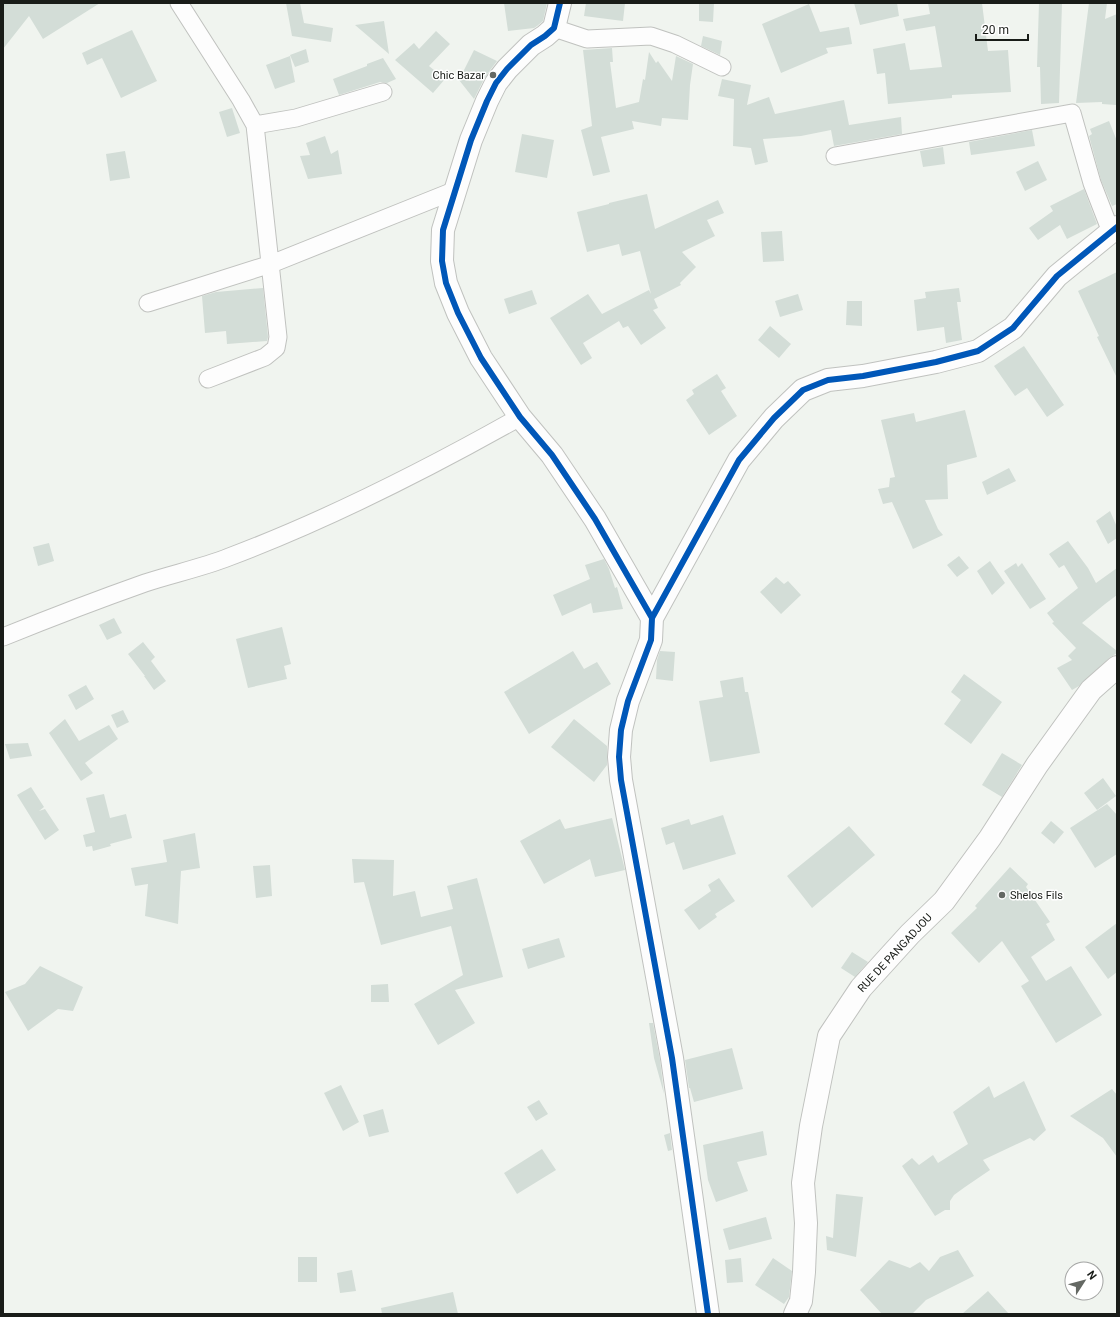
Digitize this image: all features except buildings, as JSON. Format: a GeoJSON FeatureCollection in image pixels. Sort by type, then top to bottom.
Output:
{"type":"FeatureCollection","features":[{"type":"Feature","properties":{"kind":"street"},"geometry":{"type":"LineString","coordinates":[[179,3],[241,100],[255,125],[278,338],[276,348],[265,357],[208,379]]}},
{"type":"Feature","properties":{"kind":"street"},"geometry":{"type":"LineString","coordinates":[[560,3],[554,28],[531,45],[507,68],[496,83],[471,140],[443,230],[442,261],[446,283],[458,313],[481,358],[520,417],[552,455],[595,519],[652,618]]}},
{"type":"Feature","properties":{"kind":"street"},"geometry":{"type":"LineString","coordinates":[[554,28],[587,39],[651,36],[675,44],[722,67]]}},
{"type":"Feature","properties":{"kind":"street"},"geometry":{"type":"LineString","coordinates":[[255,125],[296,118],[383,92]]}},
{"type":"Feature","properties":{"kind":"street"},"geometry":{"type":"LineString","coordinates":[[708,1314],[672,1058],[621,780],[619,757],[621,730],[628,701],[651,640],[652,618],[739,460],[774,418],[803,390],[828,380],[863,376],[936,362],[978,351],[1013,328],[1057,276],[1114,229],[1092,183],[1072,113],[835,156]]}},
{"type":"Feature","properties":{"kind":"street"},"geometry":{"type":"LineString","coordinates":[[148,304],[271,264],[456,190]]}},
{"type":"Feature","properties":{"kind":"street"},"geometry":{"type":"LineString","coordinates":[[3,636],[56,615],[146,583],[227,558],[337,513],[448,458],[520,417]]}},
{"type":"Feature","properties":{"kind":"street","name":"RUE DE PANGADJOU"},"geometry":{"type":"LineString","coordinates":[[795,1314],[801,1301],[804,1272],[806,1223],[803,1183],[811,1126],[829,1036],[861,988],[910,934],[944,901],[990,838],[1038,765],[1091,690],[1117,667]]}},
{"type":"Feature","properties":{"kind":"cycle path"},"geometry":{"type":"LineString","coordinates":[[560,3],[554,28],[531,45],[507,69],[496,83],[487,101],[471,140],[443,230],[442,261],[446,283],[458,313],[481,358],[520,417],[552,455],[595,519],[652,618]]}},
{"type":"Feature","properties":{"kind":"cycle path"},"geometry":{"type":"LineString","coordinates":[[708,1314],[672,1058],[621,780],[619,757],[621,730],[628,701],[651,640],[652,618],[739,460],[774,418],[803,390],[828,380],[863,376],[936,362],[978,351],[1013,328],[1057,276],[1117,227]]}},
{"type":"Feature","properties":{"kind":"place","name":"Chic Bazar"},"geometry":{"type":"Point","coordinates":[493,75]}},
{"type":"Feature","properties":{"kind":"place","name":"Shelos Fils"},"geometry":{"type":"Point","coordinates":[1002,895]}}]}
